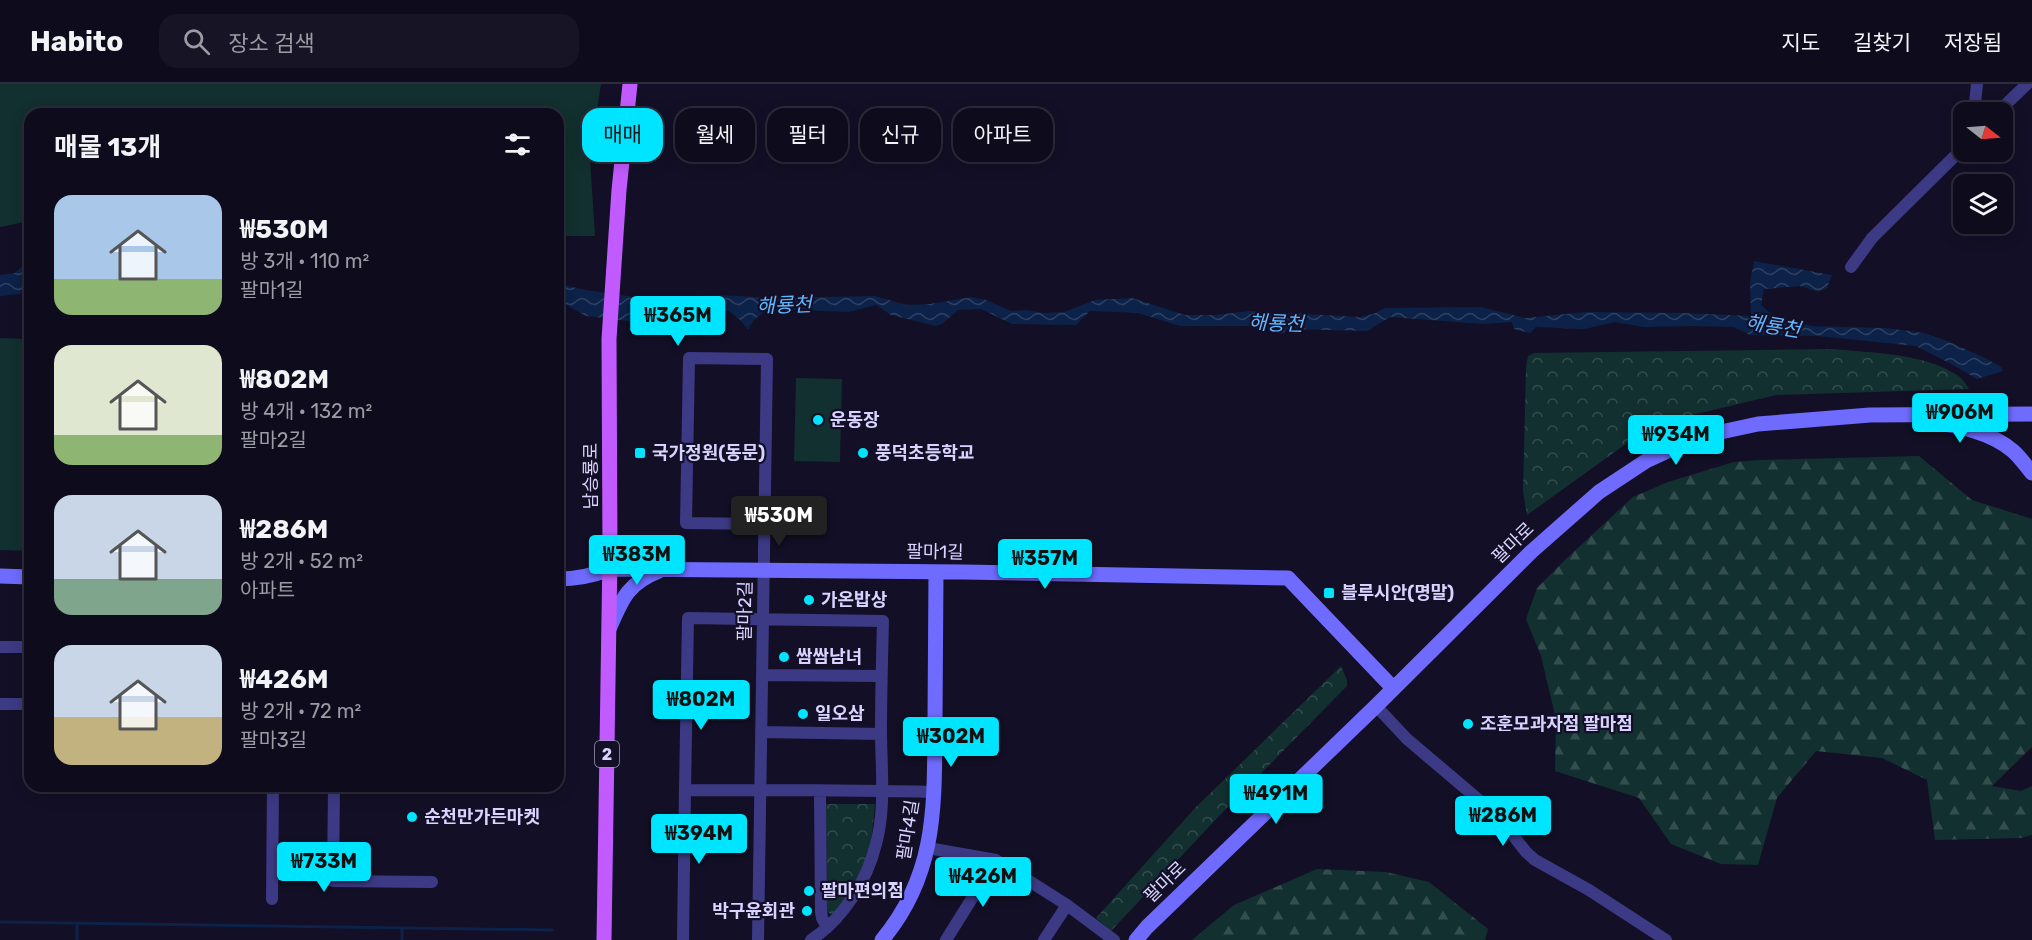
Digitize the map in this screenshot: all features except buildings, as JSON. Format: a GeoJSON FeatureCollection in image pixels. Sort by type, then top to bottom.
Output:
{"type":"FeatureCollection","features":[{"type":"Feature","properties":{"kind":"main road","name":"남승룡로"},"geometry":{"type":"LineString","coordinates":[[604,940],[610,627],[609,339],[614,245],[630,84]]}},
{"type":"Feature","properties":{"kind":"street"},"geometry":{"type":"LineString","coordinates":[[1975,102],[1977,84]]}},
{"type":"Feature","properties":{"kind":"street"},"geometry":{"type":"LineString","coordinates":[[2008,102],[2026,84]]}},
{"type":"Feature","properties":{"kind":"street"},"geometry":{"type":"LineString","coordinates":[[1851,267],[1872,238],[1953,158]]}},
{"type":"Feature","properties":{"kind":"street","name":"팔마2길"},"geometry":{"type":"LineString","coordinates":[[758,940],[767,359],[689,358],[686,523],[764,524]]}},
{"type":"Feature","properties":{"kind":"street","name":"팔마로"},"geometry":{"type":"LineString","coordinates":[[1136,940],[1531,552],[1599,492],[1646,461],[1687,442],[1741,427],[1798,420],[1892,415],[2032,414]]}},
{"type":"Feature","properties":{"kind":"street"},"geometry":{"type":"LineString","coordinates":[[1892,415],[1975,431],[1998,440],[2013,451],[2032,473]]}},
{"type":"Feature","properties":{"kind":"street","name":"팔마1길"},"geometry":{"type":"LineString","coordinates":[[564,579],[593,576],[610,569],[1288,578],[1393,688]]}},
{"type":"Feature","properties":{"kind":"street"},"geometry":{"type":"LineString","coordinates":[[610,627],[622,600],[631,587],[644,577],[664,569]]}},
{"type":"Feature","properties":{"kind":"street","name":"팔마4길"},"geometry":{"type":"LineString","coordinates":[[882,940],[915,888],[928,848],[934,792],[936,572]]}},
{"type":"Feature","properties":{"kind":"street"},"geometry":{"type":"LineString","coordinates":[[0,576],[24,576]]}},
{"type":"Feature","properties":{"kind":"street"},"geometry":{"type":"LineString","coordinates":[[683,940],[688,618],[883,621],[882,791],[878,836],[869,864],[855,893],[836,918],[811,940]]}},
{"type":"Feature","properties":{"kind":"street"},"geometry":{"type":"LineString","coordinates":[[0,647],[24,647]]}},
{"type":"Feature","properties":{"kind":"street"},"geometry":{"type":"LineString","coordinates":[[762,675],[881,676]]}},
{"type":"Feature","properties":{"kind":"street"},"geometry":{"type":"LineString","coordinates":[[0,704],[24,704]]}},
{"type":"Feature","properties":{"kind":"street"},"geometry":{"type":"LineString","coordinates":[[1376,706],[1415,746],[1500,817],[1526,852],[1666,940]]}},
{"type":"Feature","properties":{"kind":"street"},"geometry":{"type":"LineString","coordinates":[[761,732],[881,734]]}},
{"type":"Feature","properties":{"kind":"street"},"geometry":{"type":"LineString","coordinates":[[685,790],[934,792]]}},
{"type":"Feature","properties":{"kind":"street"},"geometry":{"type":"LineString","coordinates":[[820,791],[821,912],[827,927]]}},
{"type":"Feature","properties":{"kind":"street"},"geometry":{"type":"LineString","coordinates":[[272,899],[273,792]]}},
{"type":"Feature","properties":{"kind":"street"},"geometry":{"type":"LineString","coordinates":[[334,792],[333,881],[432,882]]}},
{"type":"Feature","properties":{"kind":"street"},"geometry":{"type":"LineString","coordinates":[[928,848],[996,860],[1067,905],[1114,940]]}},
{"type":"Feature","properties":{"kind":"street"},"geometry":{"type":"LineString","coordinates":[[945,940],[996,860]]}},
{"type":"Feature","properties":{"kind":"street"},"geometry":{"type":"LineString","coordinates":[[1044,940],[1067,905]]}},
{"type":"Feature","properties":{"kind":"green space"},"geometry":{"type":"Polygon","coordinates":[[[0,84],[601,84],[597,108],[582,108],[582,162],[590,162],[595,236],[564,236],[564,108],[24,108],[24,222],[0,227],[0,84]]]}},
{"type":"Feature","properties":{"kind":"green space"},"geometry":{"type":"Polygon","coordinates":[[[0,338],[24,339],[24,551],[0,550],[0,338]]]}},
{"type":"Feature","properties":{"kind":"green space"},"geometry":{"type":"Polygon","coordinates":[[[1833,349],[1897,355],[1929,362],[1957,375],[1969,389],[1776,395],[1684,417],[1630,441],[1527,515],[1523,491],[1528,356],[1534,353],[1833,349]]]}},
{"type":"Feature","properties":{"kind":"green space","name":"운동장"},"geometry":{"type":"Polygon","coordinates":[[[796,378],[842,379],[840,462],[794,461],[796,378]]]}},
{"type":"Feature","properties":{"kind":"green space"},"geometry":{"type":"Polygon","coordinates":[[[1919,456],[1972,500],[2032,519],[2032,747],[1992,786],[2021,791],[2032,786],[2032,835],[2021,838],[1935,840],[1927,780],[1882,758],[1816,751],[1777,798],[1758,865],[1721,864],[1671,844],[1639,798],[1555,771],[1556,719],[1541,656],[1526,619],[1537,588],[1633,497],[1668,482],[1734,462],[1919,456]]]}},
{"type":"Feature","properties":{"kind":"green space"},"geometry":{"type":"Polygon","coordinates":[[[1341,666],[1347,686],[1220,815],[1111,931],[1096,918],[1196,807],[1341,666]]]}},
{"type":"Feature","properties":{"kind":"green space"},"geometry":{"type":"Polygon","coordinates":[[[826,804],[875,804],[871,844],[865,865],[834,916],[827,912],[826,804]]]}},
{"type":"Feature","properties":{"kind":"green space"},"geometry":{"type":"Polygon","coordinates":[[[1317,869],[1386,872],[1429,882],[1488,929],[1485,940],[1192,940],[1234,905],[1317,869]]]}},
{"type":"Feature","properties":{"kind":"water","name":"해룡천"},"geometry":{"type":"Polygon","coordinates":[[[1754,261],[1832,275],[1827,288],[1818,292],[1800,286],[1764,289],[1761,305],[1776,318],[1812,326],[1886,328],[1924,333],[1987,359],[2001,367],[2003,371],[1977,379],[1916,346],[1818,336],[1750,335],[1734,327],[1644,327],[1615,322],[1584,329],[1536,327],[1530,333],[1514,329],[1512,322],[1483,324],[1390,317],[1367,331],[1287,329],[1283,334],[1276,334],[1269,329],[1248,326],[1180,326],[1138,313],[1090,311],[1076,325],[1012,324],[981,309],[958,310],[942,324],[936,326],[891,315],[876,305],[848,312],[780,309],[764,312],[748,329],[729,311],[693,311],[653,324],[586,316],[564,303],[564,284],[586,290],[641,298],[721,295],[773,298],[875,296],[906,305],[930,304],[972,297],[986,300],[1011,311],[1027,310],[1044,313],[1064,312],[1095,300],[1132,298],[1185,315],[1216,315],[1250,311],[1360,317],[1385,308],[1481,307],[1525,318],[1586,312],[1751,316],[1750,282],[1754,261]]]}},
{"type":"Feature","properties":{"kind":"water"},"geometry":{"type":"Polygon","coordinates":[[[24,264],[24,292],[0,296],[0,275],[15,273],[24,264]]]}},
{"type":"Feature","properties":{"kind":"waterway"},"geometry":{"type":"LineString","coordinates":[[0,922],[552,930]]}},
{"type":"Feature","properties":{"kind":"waterway"},"geometry":{"type":"LineString","coordinates":[[77,924],[77,940]]}},
{"type":"Feature","properties":{"kind":"waterway"},"geometry":{"type":"LineString","coordinates":[[402,928],[402,940]]}},
{"type":"Feature","properties":{"kind":"place","name":"운동장"},"geometry":{"type":"Point","coordinates":[818,420]}},
{"type":"Feature","properties":{"kind":"place","name":"국가정원(동문)"},"geometry":{"type":"Point","coordinates":[640,453]}},
{"type":"Feature","properties":{"kind":"place","name":"풍덕초등학교"},"geometry":{"type":"Point","coordinates":[863,453]}},
{"type":"Feature","properties":{"kind":"place","name":"블루시안(명말)"},"geometry":{"type":"Point","coordinates":[1329,593]}},
{"type":"Feature","properties":{"kind":"place","name":"가온밥상"},"geometry":{"type":"Point","coordinates":[809,600]}},
{"type":"Feature","properties":{"kind":"place","name":"쌈쌈남녀"},"geometry":{"type":"Point","coordinates":[784,657]}},
{"type":"Feature","properties":{"kind":"place","name":"일오삼"},"geometry":{"type":"Point","coordinates":[803,714]}},
{"type":"Feature","properties":{"kind":"place","name":"조훈모과자점 팔마점"},"geometry":{"type":"Point","coordinates":[1468,724]}},
{"type":"Feature","properties":{"kind":"place","name":"순천만가든마켓"},"geometry":{"type":"Point","coordinates":[412,817]}},
{"type":"Feature","properties":{"kind":"place","name":"팔마편의점"},"geometry":{"type":"Point","coordinates":[809,891]}},
{"type":"Feature","properties":{"kind":"place","name":"박구윤회관"},"geometry":{"type":"Point","coordinates":[807,911]}}]}
